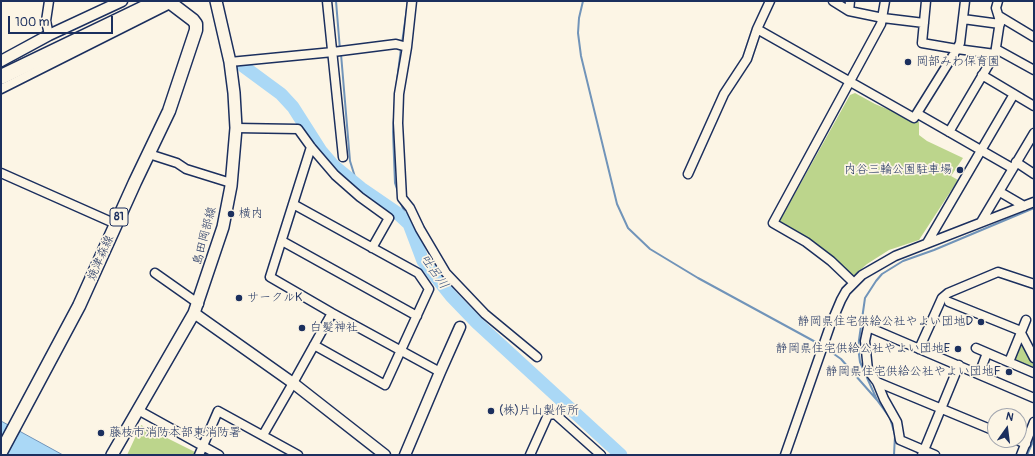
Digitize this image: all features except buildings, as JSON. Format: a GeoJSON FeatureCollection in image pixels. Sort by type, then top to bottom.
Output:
{"type":"FeatureCollection","features":[{"type":"Feature","properties":{"kind":"highway"},"geometry":{"type":"LineString","coordinates":[[1,67],[137,1]]}},
{"type":"Feature","properties":{"kind":"highway"},"geometry":{"type":"LineString","coordinates":[[1,77],[166,2]]}},
{"type":"Feature","properties":{"kind":"main road","name":"島田岡部線"},"geometry":{"type":"LineString","coordinates":[[112,455],[196,309],[223,227],[231,183],[236,128],[231,67],[216,1]]}},
{"type":"Feature","properties":{"kind":"main road","name":"焼津森線"},"geometry":{"type":"LineString","coordinates":[[1,452],[79,306],[169,110],[196,30],[196,24],[193,20],[166,2]]}},
{"type":"Feature","properties":{"kind":"street"},"geometry":{"type":"LineString","coordinates":[[49,1],[46,21],[49,35]]}},
{"type":"Feature","properties":{"kind":"street"},"geometry":{"type":"LineString","coordinates":[[1,60],[49,35],[122,1]]}},
{"type":"Feature","properties":{"kind":"street"},"geometry":{"type":"LineString","coordinates":[[327,1],[343,157]]}},
{"type":"Feature","properties":{"kind":"street"},"geometry":{"type":"LineString","coordinates":[[412,1],[407,47],[399,94],[398,116],[402,198],[410,208],[420,229],[446,273],[485,314],[537,357]]}},
{"type":"Feature","properties":{"kind":"street"},"geometry":{"type":"LineString","coordinates":[[688,174],[724,94],[747,59],[757,29],[770,1]]}},
{"type":"Feature","properties":{"kind":"street"},"geometry":{"type":"LineString","coordinates":[[833,1],[849,11],[882,18],[924,23]]}},
{"type":"Feature","properties":{"kind":"street"},"geometry":{"type":"LineString","coordinates":[[849,11],[850,1]]}},
{"type":"Feature","properties":{"kind":"street"},"geometry":{"type":"LineString","coordinates":[[854,283],[806,242],[773,223],[881,24],[884,1]]}},
{"type":"Feature","properties":{"kind":"street"},"geometry":{"type":"LineString","coordinates":[[926,1],[922,43],[957,49],[995,52],[1034,70]]}},
{"type":"Feature","properties":{"kind":"street"},"geometry":{"type":"LineString","coordinates":[[757,29],[914,118],[918,114],[960,43],[965,1]]}},
{"type":"Feature","properties":{"kind":"street"},"geometry":{"type":"LineString","coordinates":[[949,132],[995,52],[1000,24],[996,8],[998,1]]}},
{"type":"Feature","properties":{"kind":"street"},"geometry":{"type":"LineString","coordinates":[[1,89],[166,2]]}},
{"type":"Feature","properties":{"kind":"street"},"geometry":{"type":"LineString","coordinates":[[999,16],[1034,37]]}},
{"type":"Feature","properties":{"kind":"street"},"geometry":{"type":"LineString","coordinates":[[963,19],[1000,24]]}},
{"type":"Feature","properties":{"kind":"street"},"geometry":{"type":"LineString","coordinates":[[231,67],[396,44],[407,47]]}},
{"type":"Feature","properties":{"kind":"street"},"geometry":{"type":"LineString","coordinates":[[982,75],[1034,106]]}},
{"type":"Feature","properties":{"kind":"street"},"geometry":{"type":"LineString","coordinates":[[927,243],[1014,94]]}},
{"type":"Feature","properties":{"kind":"street"},"geometry":{"type":"LineString","coordinates":[[918,114],[980,150],[1034,174]]}},
{"type":"Feature","properties":{"kind":"street"},"geometry":{"type":"LineString","coordinates":[[236,128],[298,129],[335,175],[360,197],[389,218],[372,248]]}},
{"type":"Feature","properties":{"kind":"street"},"geometry":{"type":"LineString","coordinates":[[981,222],[1034,134]]}},
{"type":"Feature","properties":{"kind":"street"},"geometry":{"type":"LineString","coordinates":[[311,147],[270,277],[440,372]]}},
{"type":"Feature","properties":{"kind":"street"},"geometry":{"type":"LineString","coordinates":[[149,154],[177,163],[186,169],[231,183]]}},
{"type":"Feature","properties":{"kind":"street"},"geometry":{"type":"LineString","coordinates":[[1,173],[116,224]]}},
{"type":"Feature","properties":{"kind":"street"},"geometry":{"type":"LineString","coordinates":[[1000,192],[1024,206]]}},
{"type":"Feature","properties":{"kind":"street"},"geometry":{"type":"LineString","coordinates":[[785,455],[824,341],[846,290],[862,275],[895,256],[1034,202]]}},
{"type":"Feature","properties":{"kind":"street"},"geometry":{"type":"LineString","coordinates":[[293,204],[418,273],[428,289],[385,385],[314,345]]}},
{"type":"Feature","properties":{"kind":"street"},"geometry":{"type":"LineString","coordinates":[[282,241],[417,316]]}},
{"type":"Feature","properties":{"kind":"street"},"geometry":{"type":"LineString","coordinates":[[919,349],[942,298],[948,293],[998,272],[1034,284]]}},
{"type":"Feature","properties":{"kind":"street"},"geometry":{"type":"LineString","coordinates":[[155,273],[196,309],[385,455]]}},
{"type":"Feature","properties":{"kind":"street"},"geometry":{"type":"LineString","coordinates":[[949,302],[1021,332],[1034,358]]}},
{"type":"Feature","properties":{"kind":"street"},"geometry":{"type":"LineString","coordinates":[[263,435],[332,313]]}},
{"type":"Feature","properties":{"kind":"street"},"geometry":{"type":"LineString","coordinates":[[1009,362],[1026,320]]}},
{"type":"Feature","properties":{"kind":"street"},"geometry":{"type":"LineString","coordinates":[[405,455],[460,327]]}},
{"type":"Feature","properties":{"kind":"street"},"geometry":{"type":"LineString","coordinates":[[935,455],[923,453],[900,440],[897,422],[884,399],[877,382],[868,370],[865,341],[868,327],[1034,398]]}},
{"type":"Feature","properties":{"kind":"street"},"geometry":{"type":"LineString","coordinates":[[976,348],[1034,373]]}},
{"type":"Feature","properties":{"kind":"street"},"geometry":{"type":"LineString","coordinates":[[979,374],[987,353]]}},
{"type":"Feature","properties":{"kind":"street"},"geometry":{"type":"LineString","coordinates":[[923,453],[959,365]]}},
{"type":"Feature","properties":{"kind":"street"},"geometry":{"type":"LineString","coordinates":[[877,382],[987,428]]}},
{"type":"Feature","properties":{"kind":"street"},"geometry":{"type":"LineString","coordinates":[[138,410],[220,455]]}},
{"type":"Feature","properties":{"kind":"street"},"geometry":{"type":"LineString","coordinates":[[199,455],[218,411],[298,455]]}},
{"type":"Feature","properties":{"kind":"street"},"geometry":{"type":"LineString","coordinates":[[530,455],[548,415],[554,414],[601,455]]}},
{"type":"Feature","properties":{"kind":"street"},"geometry":{"type":"LineString","coordinates":[[1027,441],[1034,422]]}},
{"type":"Feature","properties":{"kind":"green space"},"geometry":{"type":"Polygon","coordinates":[[[855,93],[875,104],[919,122],[919,135],[927,141],[963,158],[951,176],[958,180],[919,240],[889,250],[867,264],[850,279],[778,224],[850,95],[855,93]]]}},
{"type":"Feature","properties":{"kind":"green space"},"geometry":{"type":"Polygon","coordinates":[[[1022,339],[1034,362],[1034,369],[1012,360],[1022,339]]]}},
{"type":"Feature","properties":{"kind":"green space"},"geometry":{"type":"Polygon","coordinates":[[[141,425],[195,452],[194,455],[127,455],[141,425]]]}},
{"type":"Feature","properties":{"kind":"water"},"geometry":{"type":"Polygon","coordinates":[[[1,421],[63,455],[8,455],[1,450],[1,421]]]}},
{"type":"Feature","properties":{"kind":"waterway"},"geometry":{"type":"LineString","coordinates":[[336,1],[340,50]]}},
{"type":"Feature","properties":{"kind":"waterway"},"geometry":{"type":"LineString","coordinates":[[402,43],[408,1]]}},
{"type":"Feature","properties":{"kind":"waterway"},"geometry":{"type":"LineString","coordinates":[[583,1],[579,18],[578,33],[581,56],[617,204],[628,228],[650,249],[698,278],[821,345]]}},
{"type":"Feature","properties":{"kind":"waterway"},"geometry":{"type":"LineString","coordinates":[[396,89],[401,48]]}},
{"type":"Feature","properties":{"kind":"waterway"},"geometry":{"type":"LineString","coordinates":[[341,54],[350,161],[355,177],[361,188]]}},
{"type":"Feature","properties":{"kind":"waterway","name":"吐呂川"},"geometry":{"type":"LineString","coordinates":[[243,66],[281,94],[293,107],[321,151],[333,165],[361,188],[396,212],[409,224],[423,261],[451,296],[477,323],[621,455]]}},
{"type":"Feature","properties":{"kind":"waterway"},"geometry":{"type":"LineString","coordinates":[[395,103],[393,132],[395,183],[398,192]]}},
{"type":"Feature","properties":{"kind":"waterway"},"geometry":{"type":"LineString","coordinates":[[400,201],[409,224]]}},
{"type":"Feature","properties":{"kind":"waterway"},"geometry":{"type":"LineString","coordinates":[[894,455],[895,435],[890,418],[877,400],[860,362],[858,347],[865,298],[882,274],[903,261],[934,250],[1034,208]]}},
{"type":"Feature","properties":{"kind":"waterway"},"geometry":{"type":"LineString","coordinates":[[824,347],[841,359],[877,400]]}},
{"type":"Feature","properties":{"kind":"waterway"},"geometry":{"type":"LineString","coordinates":[[1027,455],[1034,439]]}},
{"type":"Feature","properties":{"kind":"place","name":"岡部みわ保育園"},"geometry":{"type":"Point","coordinates":[908,62]}},
{"type":"Feature","properties":{"kind":"place","name":"内谷三輪公園駐車場"},"geometry":{"type":"Point","coordinates":[960,170]}},
{"type":"Feature","properties":{"kind":"place","name":"横内"},"geometry":{"type":"Point","coordinates":[231,214]}},
{"type":"Feature","properties":{"kind":"place","name":"サークルK"},"geometry":{"type":"Point","coordinates":[239,298]}},
{"type":"Feature","properties":{"kind":"place","name":"静岡県住宅供給公社やよい団地D"},"geometry":{"type":"Point","coordinates":[981,322]}},
{"type":"Feature","properties":{"kind":"place","name":"白髪神社"},"geometry":{"type":"Point","coordinates":[302,328]}},
{"type":"Feature","properties":{"kind":"place","name":"静岡県住宅供給公社やよい団地E"},"geometry":{"type":"Point","coordinates":[958,349]}},
{"type":"Feature","properties":{"kind":"place","name":"静岡県住宅供給公社やよい団地F"},"geometry":{"type":"Point","coordinates":[1009,372]}},
{"type":"Feature","properties":{"kind":"place","name":"(株)片山製作所"},"geometry":{"type":"Point","coordinates":[491,411]}},
{"type":"Feature","properties":{"kind":"place","name":"藤枝市消防本部東消防署"},"geometry":{"type":"Point","coordinates":[101,433]}}]}
